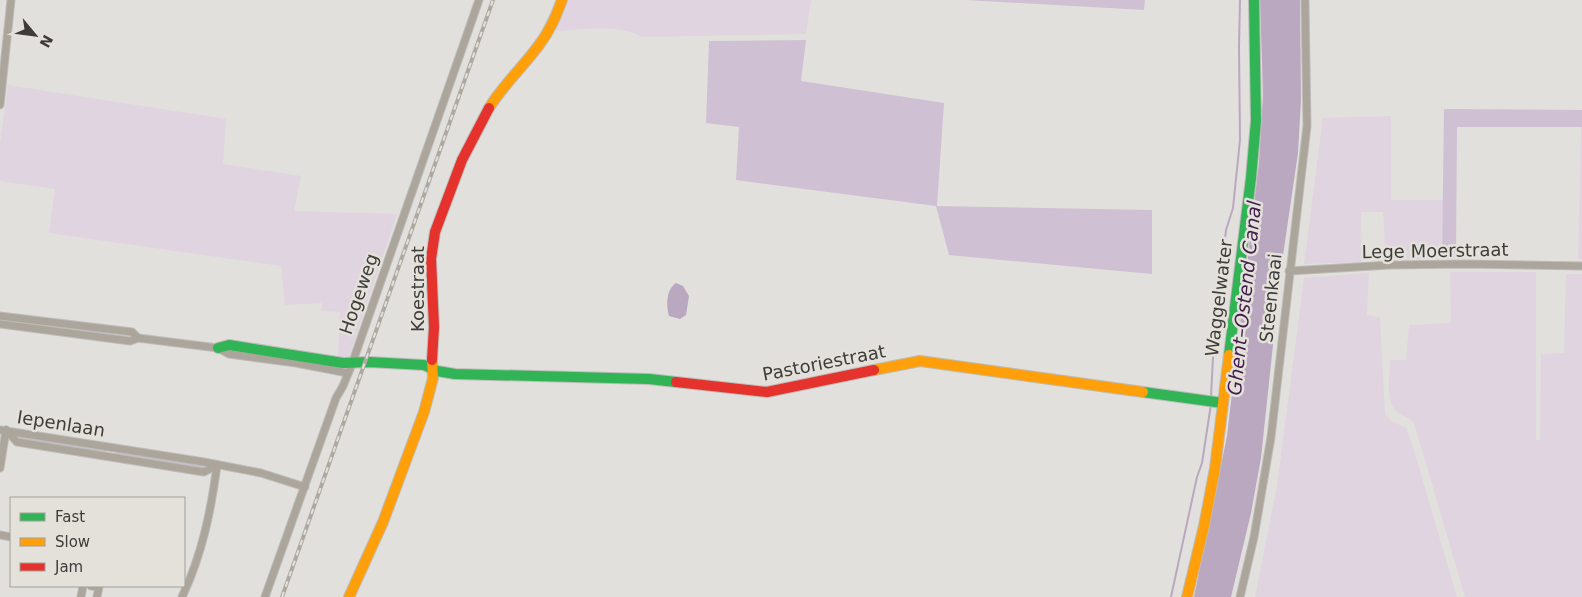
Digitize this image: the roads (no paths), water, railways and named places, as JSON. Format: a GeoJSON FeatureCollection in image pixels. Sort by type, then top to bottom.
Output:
{"type":"FeatureCollection","features":[{"type":"Feature","properties":{"kind":"street"},"geometry":{"type":"LineString","coordinates":[[0,105],[11,0]]}},
{"type":"Feature","properties":{"kind":"street","name":"Hogeweg"},"geometry":{"type":"LineString","coordinates":[[265,597],[336,398],[350,368],[479,0]]}},
{"type":"Feature","properties":{"kind":"street","name":"Koestraat"},"geometry":{"type":"LineString","coordinates":[[349,597],[371,553],[414,439],[434,378],[432,368],[434,336],[431,258],[438,220],[461,164],[486,114],[504,87],[546,37],[554,24],[562,0]]}},
{"type":"Feature","properties":{"kind":"street","name":"Waggelwater"},"geometry":{"type":"LineString","coordinates":[[1188,597],[1213,478],[1215,402],[1250,188],[1256,121],[1254,0]]}},
{"type":"Feature","properties":{"kind":"street","name":"Steenkaai"},"geometry":{"type":"LineString","coordinates":[[1240,597],[1254,537],[1271,437],[1307,126],[1305,0]]}},
{"type":"Feature","properties":{"kind":"street","name":"Lege Moerstraat"},"geometry":{"type":"LineString","coordinates":[[1289,271],[1390,265],[1582,266]]}},
{"type":"Feature","properties":{"kind":"street","name":"Pastoriestraat"},"geometry":{"type":"LineString","coordinates":[[0,316],[132,332],[138,338]]}},
{"type":"Feature","properties":{"kind":"street"},"geometry":{"type":"LineString","coordinates":[[64,332],[65,323]]}},
{"type":"Feature","properties":{"kind":"street","name":"Pastoriestraat"},"geometry":{"type":"LineString","coordinates":[[0,324],[130,341],[138,338],[218,348],[228,345],[274,356],[350,368],[360,362],[387,362],[424,365],[437,371],[455,374],[649,379],[734,390],[767,392],[920,361],[1215,402]]}},
{"type":"Feature","properties":{"kind":"street"},"geometry":{"type":"LineString","coordinates":[[0,468],[3,430]]}},
{"type":"Feature","properties":{"kind":"street","name":"Iepenlaan"},"geometry":{"type":"LineString","coordinates":[[3,430],[204,462],[261,473],[304,487]]}},
{"type":"Feature","properties":{"kind":"street","name":"Iepenlaan"},"geometry":{"type":"LineString","coordinates":[[3,430],[16,442],[204,472],[217,465]]}},
{"type":"Feature","properties":{"kind":"street","name":"Iepenlaan"},"geometry":{"type":"LineString","coordinates":[[110,457],[112,447]]}},
{"type":"Feature","properties":{"kind":"street"},"geometry":{"type":"LineString","coordinates":[[182,597],[201,550],[211,507],[217,465]]}},
{"type":"Feature","properties":{"kind":"water","name":"Ghent–Ostend Canal"},"geometry":{"type":"Polygon","coordinates":[[[1260,0],[1300,0],[1301,100],[1298,153],[1281,269],[1261,458],[1251,513],[1231,597],[1194,597],[1227,436],[1259,162],[1263,95],[1260,0]]]}},
{"type":"Feature","properties":{"kind":"water"},"geometry":{"type":"Polygon","coordinates":[[[676,283],[683,286],[689,296],[686,315],[680,319],[669,316],[667,307],[670,290],[676,283]]]}},
{"type":"Feature","properties":{"kind":"waterway","name":"Ghent–Ostend Canal"},"geometry":{"type":"LineString","coordinates":[[1211,397],[1214,337],[1226,230],[1233,208],[1240,140],[1240,0]]}},
{"type":"Feature","properties":{"kind":"waterway"},"geometry":{"type":"LineString","coordinates":[[1171,597],[1197,477],[1202,463],[1211,404]]}},
{"type":"Feature","properties":{"kind":"railway"},"geometry":{"type":"LineString","coordinates":[[282,597],[493,0]]}}]}
